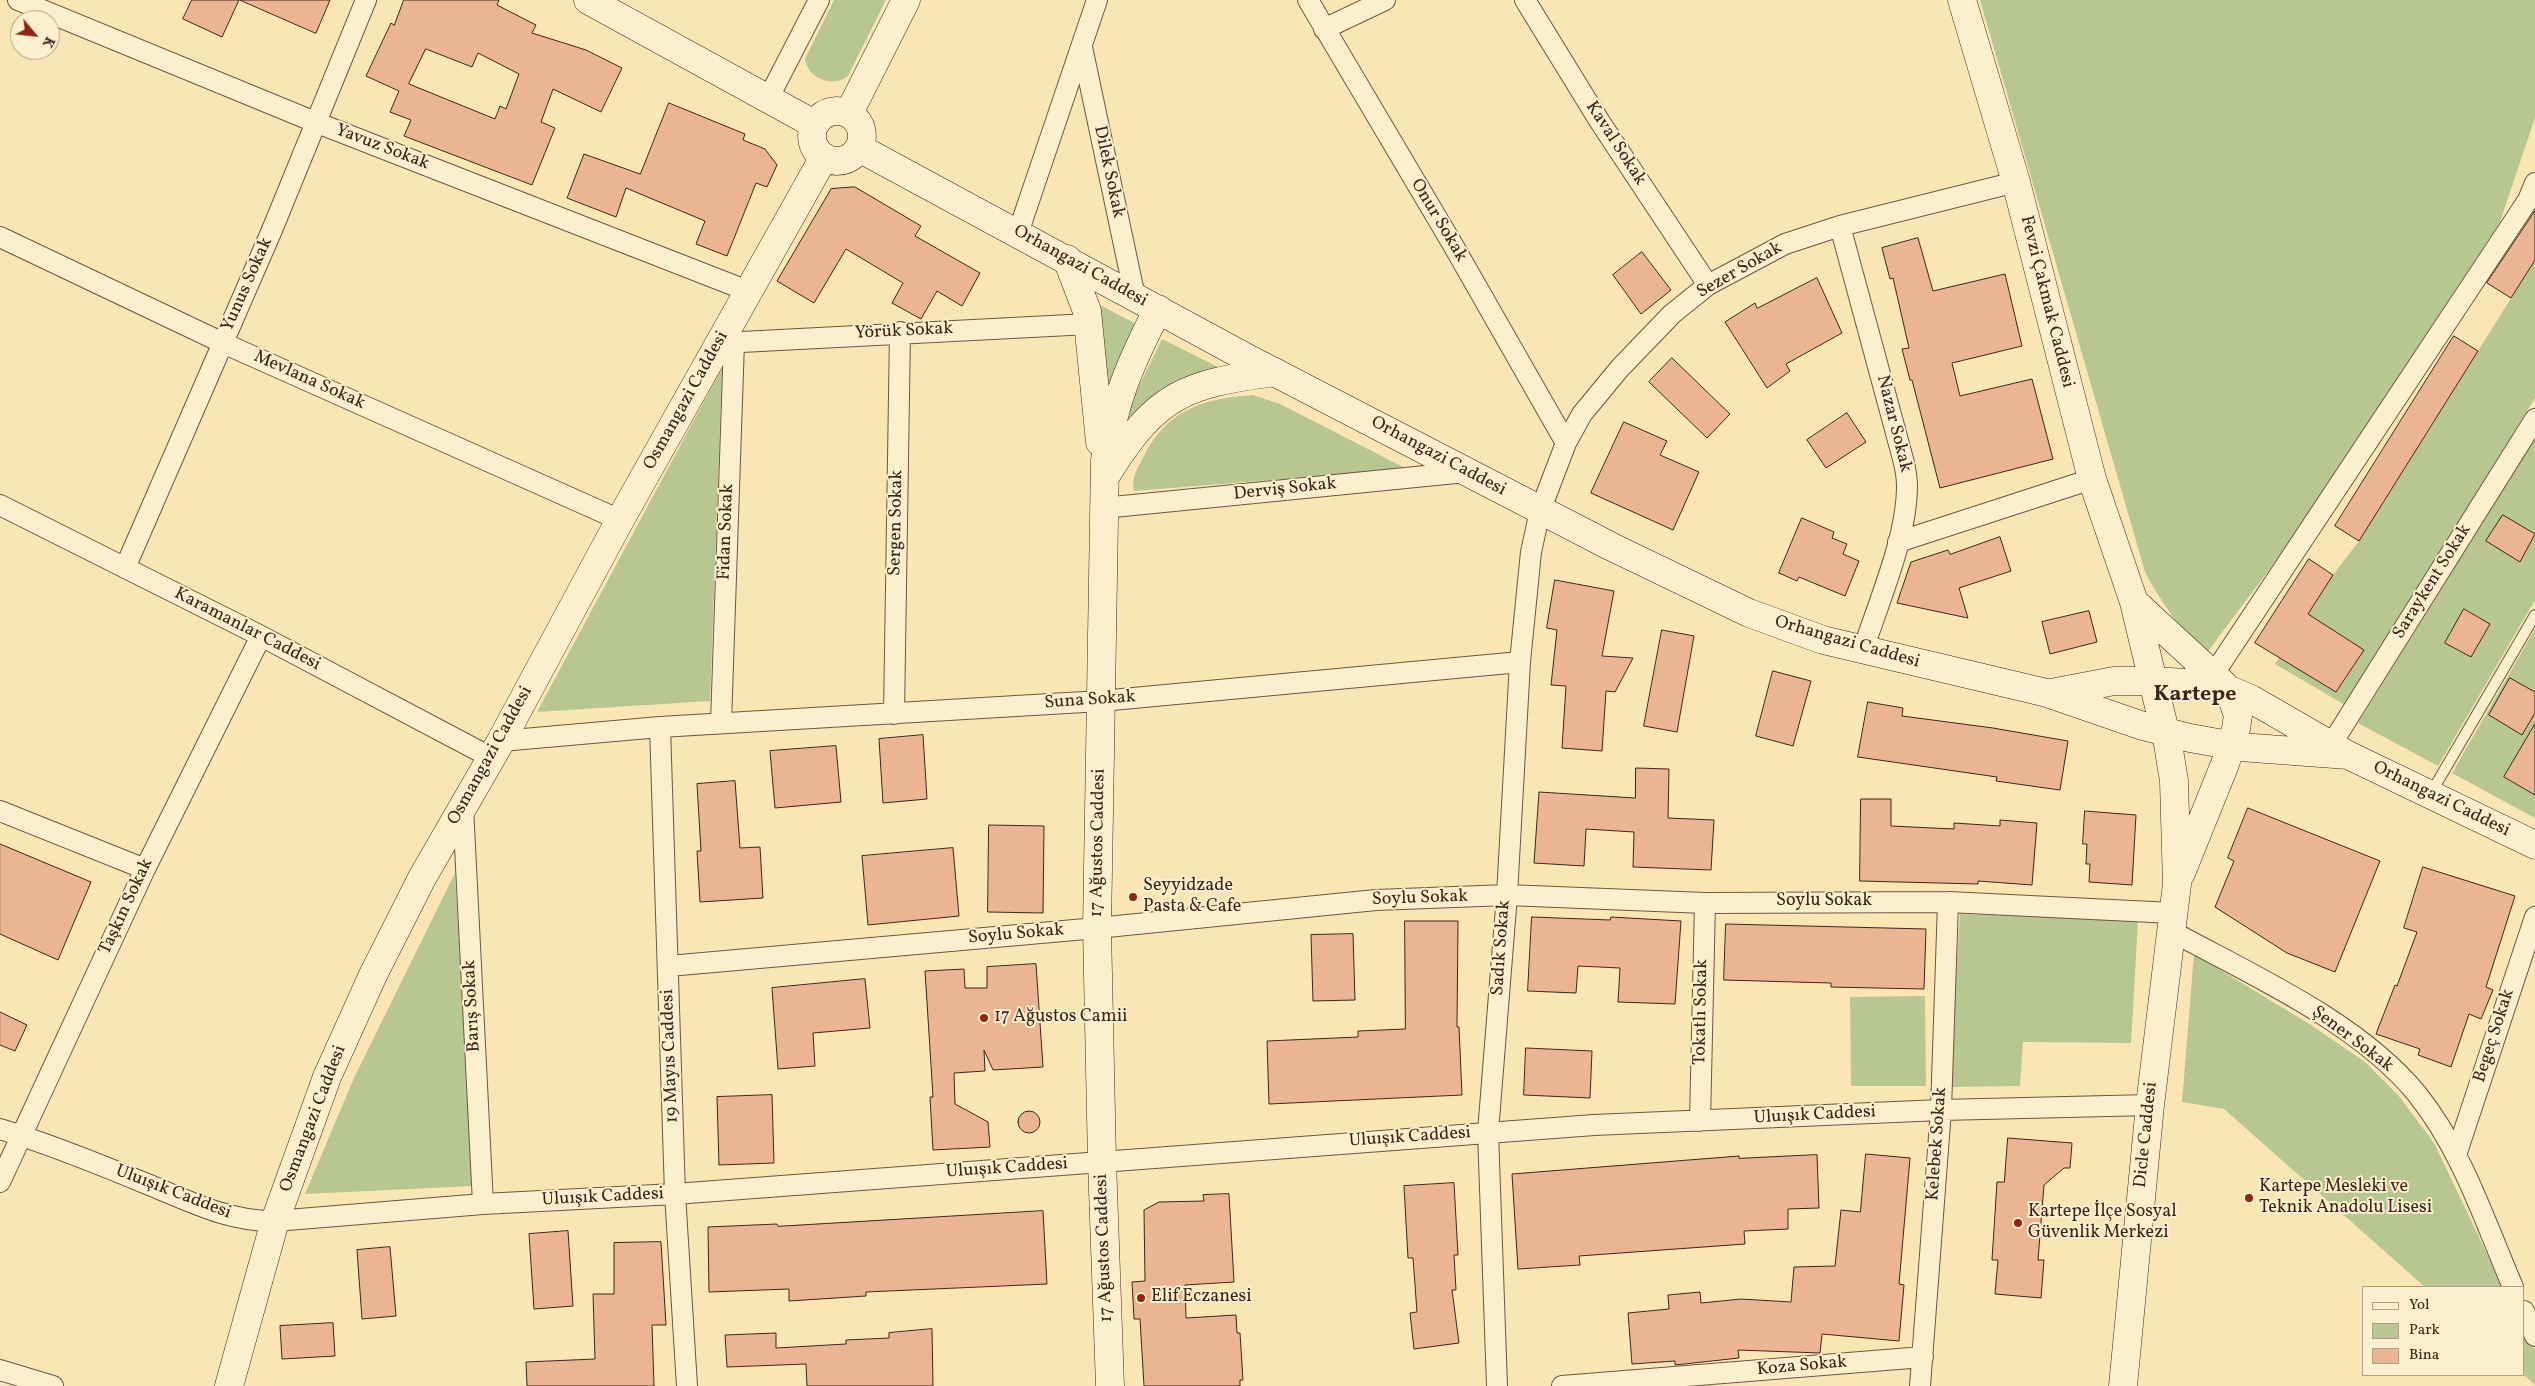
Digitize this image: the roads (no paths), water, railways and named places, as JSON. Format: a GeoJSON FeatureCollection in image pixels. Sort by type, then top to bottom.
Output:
{"type":"FeatureCollection","features":[{"type":"Feature","properties":{"kind":"street","name":"Yavuz Sokak"},"geometry":{"type":"LineString","coordinates":[[18,0],[315,122],[748,291]]}},
{"type":"Feature","properties":{"kind":"street","name":"Yunus Sokak"},"geometry":{"type":"LineString","coordinates":[[125,568],[272,230],[366,0]]}},
{"type":"Feature","properties":{"kind":"street"},"geometry":{"type":"LineString","coordinates":[[768,99],[819,0]]}},
{"type":"Feature","properties":{"kind":"street"},"geometry":{"type":"LineString","coordinates":[[849,113],[906,0]]}},
{"type":"Feature","properties":{"kind":"street","name":"Dilek Sokak"},"geometry":{"type":"LineString","coordinates":[[1018,233],[1097,0]]}},
{"type":"Feature","properties":{"kind":"street","name":"Onur Sokak"},"geometry":{"type":"LineString","coordinates":[[1308,0],[1453,245],[1566,443]]}},
{"type":"Feature","properties":{"kind":"street"},"geometry":{"type":"LineString","coordinates":[[1324,29],[1386,0]]}},
{"type":"Feature","properties":{"kind":"street","name":"Kaval Sokak"},"geometry":{"type":"LineString","coordinates":[[1525,0],[1600,122],[1708,285]]}},
{"type":"Feature","properties":{"kind":"street","name":"Fevzi Çakmak Caddesi"},"geometry":{"type":"LineString","coordinates":[[1962,0],[2016,182],[2092,479],[2134,602],[2165,731],[2174,781],[2177,884]]}},
{"type":"Feature","properties":{"kind":"street"},"geometry":{"type":"LineString","coordinates":[[598,2],[814,124]]}},
{"type":"Feature","properties":{"kind":"street","name":"Dilek Sokak"},"geometry":{"type":"LineString","coordinates":[[1082,47],[1146,303]]}},
{"type":"Feature","properties":{"kind":"street"},"geometry":{"type":"LineString","coordinates":[[841,111],[849,113],[855,118],[862,132],[859,148],[846,159],[838,161],[824,158],[812,141],[814,124],[826,113],[841,111]]}},
{"type":"Feature","properties":{"kind":"street","name":"Orhangazi Caddesi"},"geometry":{"type":"LineString","coordinates":[[859,148],[1275,372],[1540,511],[1749,613],[1823,640],[2047,693],[2165,731],[2232,745],[2339,750],[2535,844]]}},
{"type":"Feature","properties":{"kind":"street","name":"Osmangazi Caddesi"},"geometry":{"type":"LineString","coordinates":[[229,1386],[275,1222],[327,1077],[369,984],[406,909],[496,749],[620,520],[726,342],[748,291],[824,158]]}},
{"type":"Feature","properties":{"kind":"street","name":"Sezer Sokak"},"geometry":{"type":"LineString","coordinates":[[1540,511],[1566,443],[1582,414],[1620,368],[1672,314],[1708,285],[1785,244],[1840,226],[2016,182]]}},
{"type":"Feature","properties":{"kind":"street"},"geometry":{"type":"LineString","coordinates":[[2219,682],[2522,208],[2535,183]]}},
{"type":"Feature","properties":{"kind":"street","name":"Nazar Sokak"},"geometry":{"type":"LineString","coordinates":[[1840,226],[1903,459],[1908,484],[1905,511],[1898,542],[1863,650]]}},
{"type":"Feature","properties":{"kind":"street","name":"Mevlana Sokak"},"geometry":{"type":"LineString","coordinates":[[0,237],[223,342],[620,520]]}},
{"type":"Feature","properties":{"kind":"street"},"geometry":{"type":"LineString","coordinates":[[1067,259],[1087,311],[1104,478]]}},
{"type":"Feature","properties":{"kind":"street","name":"17 Ağustos Caddesi"},"geometry":{"type":"LineString","coordinates":[[1110,1386],[1102,1161],[1098,928],[1103,508],[1109,434],[1118,398],[1135,354],[1146,303]]}},
{"type":"Feature","properties":{"kind":"street","name":"Yörük Sokak"},"geometry":{"type":"LineString","coordinates":[[726,342],[1089,324]]}},
{"type":"Feature","properties":{"kind":"street","name":"Sergen Sokak"},"geometry":{"type":"LineString","coordinates":[[894,714],[900,332]]}},
{"type":"Feature","properties":{"kind":"street","name":"Fidan Sokak"},"geometry":{"type":"LineString","coordinates":[[721,723],[726,342]]}},
{"type":"Feature","properties":{"kind":"street"},"geometry":{"type":"LineString","coordinates":[[1104,478],[1129,438],[1150,416],[1169,401],[1194,388],[1225,379],[1275,372]]}},
{"type":"Feature","properties":{"kind":"street","name":"Saraykent Sokak"},"geometry":{"type":"LineString","coordinates":[[2339,750],[2535,419]]}},
{"type":"Feature","properties":{"kind":"street","name":"Derviş Sokak"},"geometry":{"type":"LineString","coordinates":[[1103,508],[1466,472]]}},
{"type":"Feature","properties":{"kind":"street"},"geometry":{"type":"LineString","coordinates":[[1898,542],[2092,479]]}},
{"type":"Feature","properties":{"kind":"street","name":"Karamanlar Caddesi"},"geometry":{"type":"LineString","coordinates":[[0,505],[261,636],[496,749]]}},
{"type":"Feature","properties":{"kind":"street","name":"Sadık Sokak"},"geometry":{"type":"LineString","coordinates":[[1497,1386],[1488,1132],[1507,895],[1520,662],[1531,552],[1540,511]]}},
{"type":"Feature","properties":{"kind":"street"},"geometry":{"type":"LineString","coordinates":[[2134,602],[2219,682],[2339,750]]}},
{"type":"Feature","properties":{"kind":"street","name":"Taşkın Sokak"},"geometry":{"type":"LineString","coordinates":[[0,1182],[20,1135],[145,869],[261,636]]}},
{"type":"Feature","properties":{"kind":"street","name":"Suna Sokak"},"geometry":{"type":"LineString","coordinates":[[496,749],[660,727],[1101,701],[1520,662]]}},
{"type":"Feature","properties":{"kind":"street"},"geometry":{"type":"LineString","coordinates":[[2047,693],[2114,681],[2203,684],[2219,682]]}},
{"type":"Feature","properties":{"kind":"street"},"geometry":{"type":"LineString","coordinates":[[2177,884],[2232,745],[2238,716],[2219,682]]}},
{"type":"Feature","properties":{"kind":"street","name":"19 Mayıs Caddesi"},"geometry":{"type":"LineString","coordinates":[[660,727],[675,1194],[687,1386]]}},
{"type":"Feature","properties":{"kind":"street","name":"Barış Sokak"},"geometry":{"type":"LineString","coordinates":[[463,807],[483,1204]]}},
{"type":"Feature","properties":{"kind":"street"},"geometry":{"type":"LineString","coordinates":[[0,811],[145,869]]}},
{"type":"Feature","properties":{"kind":"street","name":"Dicle Caddesi"},"geometry":{"type":"LineString","coordinates":[[2123,1386],[2150,1105],[2177,884]]}},
{"type":"Feature","properties":{"kind":"street","name":"Soylu Sokak"},"geometry":{"type":"LineString","coordinates":[[669,966],[1098,928],[1376,900],[1507,895],[1705,903],[1948,902],[2172,922]]}},
{"type":"Feature","properties":{"kind":"street","name":"Kelebek Sokak"},"geometry":{"type":"LineString","coordinates":[[1920,1386],[1941,1110],[1948,902]]}},
{"type":"Feature","properties":{"kind":"street","name":"Tokatlı Sokak"},"geometry":{"type":"LineString","coordinates":[[1700,1121],[1705,903]]}},
{"type":"Feature","properties":{"kind":"street","name":"Begeç Sokak"},"geometry":{"type":"LineString","coordinates":[[2456,1155],[2535,917]]}},
{"type":"Feature","properties":{"kind":"street","name":"Şener Sokak"},"geometry":{"type":"LineString","coordinates":[[2172,922],[2308,1006],[2369,1048],[2417,1094],[2438,1124],[2456,1155],[2514,1286]]}},
{"type":"Feature","properties":{"kind":"street","name":"Uluışık Caddesi"},"geometry":{"type":"LineString","coordinates":[[0,1129],[20,1135],[218,1213],[259,1222],[275,1222],[483,1204],[675,1194],[1488,1132],[1941,1110],[2150,1105]]}},
{"type":"Feature","properties":{"kind":"street"},"geometry":{"type":"LineString","coordinates":[[2525,1313],[2535,1336]]}},
{"type":"Feature","properties":{"kind":"street","name":"Koza Sokak"},"geometry":{"type":"LineString","coordinates":[[1562,1386],[1923,1357]]}},
{"type":"Feature","properties":{"kind":"street"},"geometry":{"type":"LineString","coordinates":[[0,1370],[53,1386]]}},
{"type":"Feature","properties":{"kind":"lane"},"geometry":{"type":"LineString","coordinates":[[2431,793],[2535,614]]}},
{"type":"Feature","properties":{"kind":"place","name":"Seyyidzade Pasta & Cafe"},"geometry":{"type":"Point","coordinates":[1133,897]}},
{"type":"Feature","properties":{"kind":"place","name":"17 Ağustos Camii"},"geometry":{"type":"Point","coordinates":[984,1018]}},
{"type":"Feature","properties":{"kind":"place","name":"Kartepe Mesleki ve Teknik Anadolu Lisesi"},"geometry":{"type":"Point","coordinates":[2249,1198]}},
{"type":"Feature","properties":{"kind":"place","name":"Kartepe İlçe Sosyal Güvenlik Merkezi"},"geometry":{"type":"Point","coordinates":[2018,1223]}},
{"type":"Feature","properties":{"kind":"place","name":"Elif Eczanesi"},"geometry":{"type":"Point","coordinates":[1141,1298]}},
{"type":"Feature","properties":{"kind":"district","name":"Kartepe"},"geometry":{"type":"Point","coordinates":[2195,696]}}]}
